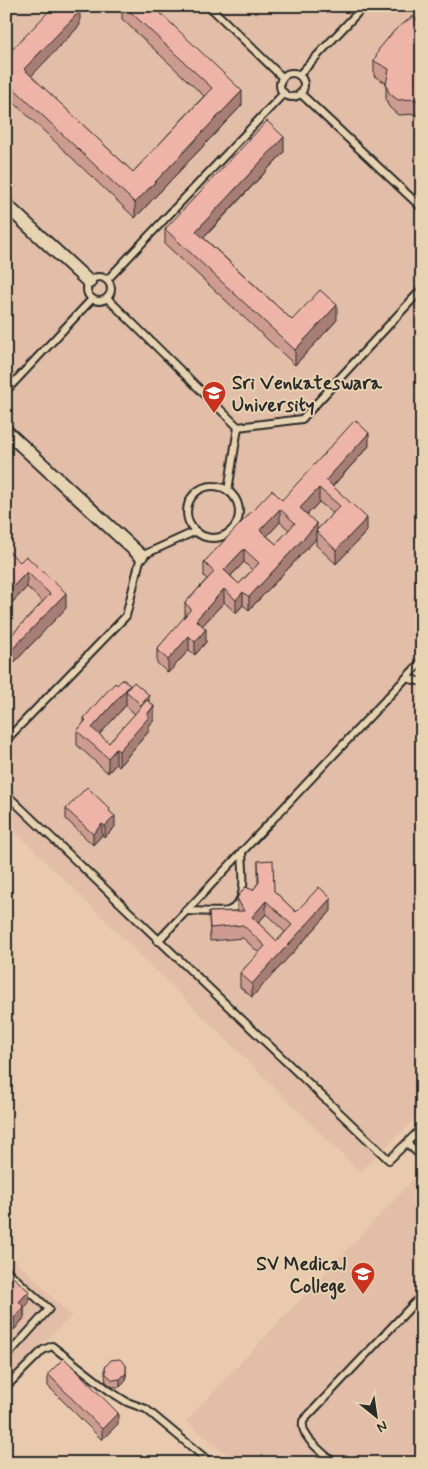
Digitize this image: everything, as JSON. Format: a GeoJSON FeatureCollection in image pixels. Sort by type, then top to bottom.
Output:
{"type":"FeatureCollection","features":[{"type":"Feature","properties":{"kind":"street"},"geometry":{"type":"LineString","coordinates":[[6,205],[89,282]]}},
{"type":"Feature","properties":{"kind":"street"},"geometry":{"type":"LineString","coordinates":[[6,431],[141,556]]}},
{"type":"Feature","properties":{"kind":"lane"},"geometry":{"type":"LineString","coordinates":[[209,6],[282,77]]}},
{"type":"Feature","properties":{"kind":"lane"},"geometry":{"type":"LineString","coordinates":[[299,75],[364,6]]}},
{"type":"Feature","properties":{"kind":"lane"},"geometry":{"type":"LineString","coordinates":[[290,73],[299,75],[304,84],[300,93],[291,97],[284,93],[280,88],[282,77],[290,73]]}},
{"type":"Feature","properties":{"kind":"lane"},"geometry":{"type":"LineString","coordinates":[[107,280],[284,93]]}},
{"type":"Feature","properties":{"kind":"lane"},"geometry":{"type":"LineString","coordinates":[[300,93],[422,208]]}},
{"type":"Feature","properties":{"kind":"lane"},"geometry":{"type":"LineString","coordinates":[[98,277],[107,280],[111,289],[107,298],[102,300],[92,299],[87,291],[89,282],[98,277]]}},
{"type":"Feature","properties":{"kind":"lane"},"geometry":{"type":"LineString","coordinates":[[238,427],[302,419],[422,289]]}},
{"type":"Feature","properties":{"kind":"lane"},"geometry":{"type":"LineString","coordinates":[[107,298],[238,427]]}},
{"type":"Feature","properties":{"kind":"lane"},"geometry":{"type":"LineString","coordinates":[[6,391],[92,299]]}},
{"type":"Feature","properties":{"kind":"lane"},"geometry":{"type":"LineString","coordinates":[[228,491],[238,427]]}},
{"type":"Feature","properties":{"kind":"lane"},"geometry":{"type":"LineString","coordinates":[[211,486],[220,487],[234,496],[238,504],[238,520],[228,534],[211,538],[203,536],[196,531],[188,517],[188,508],[191,500],[203,489],[211,486]]}},
{"type":"Feature","properties":{"kind":"lane"},"geometry":{"type":"LineString","coordinates":[[6,740],[126,616],[141,556],[196,531]]}},
{"type":"Feature","properties":{"kind":"lane"},"geometry":{"type":"LineString","coordinates":[[158,941],[185,910],[422,661]]}},
{"type":"Feature","properties":{"kind":"lane"},"geometry":{"type":"LineString","coordinates":[[406,678],[422,682]]}},
{"type":"Feature","properties":{"kind":"lane"},"geometry":{"type":"LineString","coordinates":[[6,794],[389,1160],[422,1128]]}},
{"type":"Feature","properties":{"kind":"lane"},"geometry":{"type":"LineString","coordinates":[[185,910],[228,911],[238,904],[243,894],[242,851]]}},
{"type":"Feature","properties":{"kind":"lane"},"geometry":{"type":"LineString","coordinates":[[407,1143],[422,1158]]}},
{"type":"Feature","properties":{"kind":"lane"},"geometry":{"type":"LineString","coordinates":[[6,1270],[49,1309],[6,1357]]}},
{"type":"Feature","properties":{"kind":"lane"},"geometry":{"type":"LineString","coordinates":[[334,1463],[305,1436],[302,1427],[304,1421],[422,1295]]}},
{"type":"Feature","properties":{"kind":"lane"},"geometry":{"type":"LineString","coordinates":[[6,1387],[43,1350],[52,1346],[111,1392],[127,1402],[146,1409],[211,1463]]}},
{"type":"Feature","properties":{"kind":"shaded area","name":"Sri Venkateswara University"},"geometry":{"type":"Polygon","coordinates":[[[6,6],[422,6],[422,1112],[360,1172],[6,822],[6,6]]]}},
{"type":"Feature","properties":{"kind":"shaded area","name":"SV Medical College"},"geometry":{"type":"Polygon","coordinates":[[[422,1170],[422,1463],[237,1463],[186,1421],[422,1170]]]}},
{"type":"Feature","properties":{"kind":"shaded area"},"geometry":{"type":"Polygon","coordinates":[[[6,1251],[71,1316],[6,1379],[6,1251]]]}},
{"type":"Feature","properties":{"kind":"building"},"geometry":{"type":"Polygon","coordinates":[[[54,6],[76,6],[80,11],[24,69],[133,172],[212,88],[124,6],[153,6],[242,91],[135,203],[6,81],[6,56],[54,6]]]}},
{"type":"Feature","properties":{"kind":"building"},"geometry":{"type":"Polygon","coordinates":[[[413,16],[422,26],[422,108],[416,99],[398,100],[389,93],[386,85],[389,69],[374,61],[379,49],[394,31],[413,16]]]}},
{"type":"Feature","properties":{"kind":"building"},"geometry":{"type":"Polygon","coordinates":[[[267,121],[284,137],[196,231],[292,320],[320,290],[337,305],[295,350],[165,229],[267,121]]]}},
{"type":"Feature","properties":{"kind":"building"},"geometry":{"type":"Polygon","coordinates":[[[355,420],[369,433],[326,480],[367,518],[336,550],[316,531],[340,506],[319,488],[300,508],[317,524],[249,597],[243,592],[236,600],[224,589],[196,620],[206,629],[195,642],[189,636],[168,660],[157,649],[191,609],[185,603],[214,572],[204,562],[272,490],[282,500],[355,420]],[[280,509],[260,530],[276,544],[295,523],[280,509]],[[244,549],[224,570],[239,584],[259,563],[244,549]]]}},
{"type":"Feature","properties":{"kind":"building"},"geometry":{"type":"Polygon","coordinates":[[[6,549],[20,562],[26,556],[66,593],[6,656],[6,641],[50,594],[27,572],[6,594],[6,577],[9,574],[6,571],[6,549]]]}},
{"type":"Feature","properties":{"kind":"building"},"geometry":{"type":"Polygon","coordinates":[[[123,679],[130,685],[92,728],[109,743],[147,700],[154,706],[147,714],[149,717],[119,751],[116,749],[108,758],[77,731],[86,720],[84,718],[102,697],[115,683],[117,685],[123,679]]]}},
{"type":"Feature","properties":{"kind":"building"},"geometry":{"type":"Polygon","coordinates":[[[134,682],[149,695],[141,705],[126,691],[134,682]]]}},
{"type":"Feature","properties":{"kind":"building"},"geometry":{"type":"Polygon","coordinates":[[[87,787],[115,816],[105,826],[102,824],[93,834],[66,809],[87,787]]]}},
{"type":"Feature","properties":{"kind":"building"},"geometry":{"type":"Polygon","coordinates":[[[273,860],[274,891],[296,912],[319,887],[331,898],[252,984],[240,973],[265,946],[243,925],[210,928],[209,912],[244,911],[237,898],[245,887],[253,890],[259,882],[258,861],[273,860]],[[266,901],[252,917],[277,941],[292,925],[266,901]]]}},
{"type":"Feature","properties":{"kind":"building"},"geometry":{"type":"Polygon","coordinates":[[[6,1271],[29,1291],[19,1302],[24,1307],[14,1318],[6,1312],[6,1271]]]}},
{"type":"Feature","properties":{"kind":"building"},"geometry":{"type":"Polygon","coordinates":[[[64,1358],[118,1413],[102,1429],[48,1374],[64,1358]]]}},
{"type":"Feature","properties":{"kind":"building"},"geometry":{"type":"Polygon","coordinates":[[[120,1359],[126,1365],[126,1373],[120,1379],[113,1380],[106,1374],[105,1367],[111,1360],[120,1359]]]}},
{"type":"Feature","properties":{"kind":"place","name":"Sri Venkateswara University"},"geometry":{"type":"Point","coordinates":[214,414]}},
{"type":"Feature","properties":{"kind":"place","name":"SV Medical College"},"geometry":{"type":"Point","coordinates":[363,1295]}}]}
